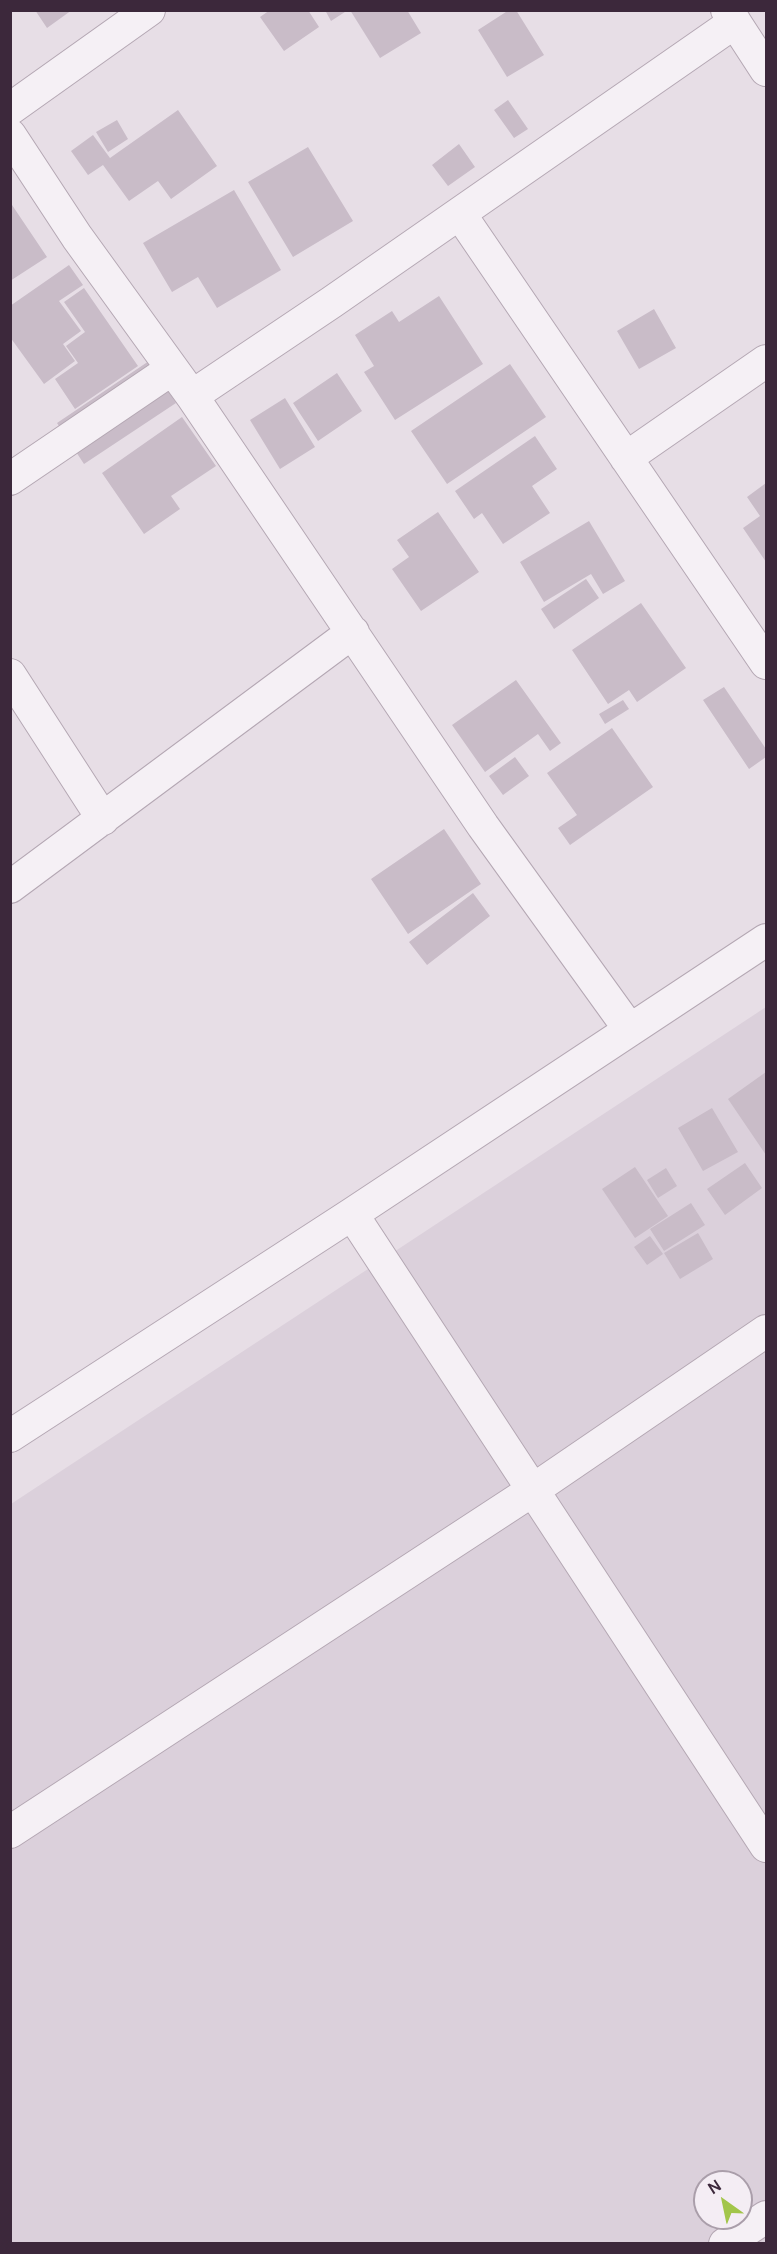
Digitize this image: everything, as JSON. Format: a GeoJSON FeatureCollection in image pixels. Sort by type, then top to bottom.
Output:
{"type":"FeatureCollection","features":[{"type":"Feature","properties":{"kind":"street"},"geometry":{"type":"LineString","coordinates":[[10,110],[149,10]]}},
{"type":"Feature","properties":{"kind":"street"},"geometry":{"type":"LineString","coordinates":[[192,396],[460,214],[731,16],[766,70]]}},
{"type":"Feature","properties":{"kind":"street"},"geometry":{"type":"LineString","coordinates":[[10,135],[77,237],[192,396],[483,826],[630,1030]]}},
{"type":"Feature","properties":{"kind":"street"},"geometry":{"type":"LineString","coordinates":[[460,214],[766,663]]}},
{"type":"Feature","properties":{"kind":"street"},"geometry":{"type":"LineString","coordinates":[[626,458],[766,361]]}},
{"type":"Feature","properties":{"kind":"street"},"geometry":{"type":"LineString","coordinates":[[10,478],[172,369]]}},
{"type":"Feature","properties":{"kind":"street"},"geometry":{"type":"LineString","coordinates":[[10,887],[352,632]]}},
{"type":"Feature","properties":{"kind":"street"},"geometry":{"type":"LineString","coordinates":[[10,675],[103,819]]}},
{"type":"Feature","properties":{"kind":"street"},"geometry":{"type":"LineString","coordinates":[[10,1436],[352,1214],[766,940]]}},
{"type":"Feature","properties":{"kind":"street"},"geometry":{"type":"LineString","coordinates":[[352,1214],[766,1846]]}},
{"type":"Feature","properties":{"kind":"street"},"geometry":{"type":"LineString","coordinates":[[10,1832],[533,1490],[766,1331]]}},
{"type":"Feature","properties":{"kind":"street"},"geometry":{"type":"LineString","coordinates":[[725,2244],[766,2217]]}},
{"type":"Feature","properties":{"kind":"shaded area"},"geometry":{"type":"Polygon","coordinates":[[[766,1007],[766,2243],[11,2244],[11,1504],[766,1007]]]}},
{"type":"Feature","properties":{"kind":"building"},"geometry":{"type":"Polygon","coordinates":[[[35,10],[72,10],[47,28],[35,10]]]}},
{"type":"Feature","properties":{"kind":"building"},"geometry":{"type":"Polygon","coordinates":[[[270,10],[308,10],[319,27],[284,51],[260,17],[270,10]]]}},
{"type":"Feature","properties":{"kind":"building"},"geometry":{"type":"Polygon","coordinates":[[[325,10],[348,10],[331,21],[325,10]]]}},
{"type":"Feature","properties":{"kind":"building"},"geometry":{"type":"Polygon","coordinates":[[[350,10],[407,10],[421,33],[380,58],[350,10]]]}},
{"type":"Feature","properties":{"kind":"building"},"geometry":{"type":"Polygon","coordinates":[[[509,10],[516,10],[544,55],[507,77],[478,30],[509,10]]]}},
{"type":"Feature","properties":{"kind":"building"},"geometry":{"type":"Polygon","coordinates":[[[508,100],[528,129],[514,138],[494,110],[508,100]]]}},
{"type":"Feature","properties":{"kind":"building"},"geometry":{"type":"Polygon","coordinates":[[[178,110],[217,166],[171,199],[158,181],[129,201],[103,165],[88,175],[71,151],[93,135],[110,158],[178,110]]]}},
{"type":"Feature","properties":{"kind":"building"},"geometry":{"type":"Polygon","coordinates":[[[117,120],[128,139],[108,152],[96,132],[117,120]]]}},
{"type":"Feature","properties":{"kind":"building"},"geometry":{"type":"Polygon","coordinates":[[[459,144],[475,167],[448,186],[432,165],[459,144]]]}},
{"type":"Feature","properties":{"kind":"building"},"geometry":{"type":"Polygon","coordinates":[[[308,147],[353,221],[293,257],[248,182],[308,147]]]}},
{"type":"Feature","properties":{"kind":"building"},"geometry":{"type":"Polygon","coordinates":[[[234,190],[281,270],[217,308],[198,277],[172,292],[143,243],[234,190]]]}},
{"type":"Feature","properties":{"kind":"building"},"geometry":{"type":"Polygon","coordinates":[[[10,202],[47,257],[10,281],[10,202]]]}},
{"type":"Feature","properties":{"kind":"building"},"geometry":{"type":"Polygon","coordinates":[[[69,265],[83,285],[59,301],[81,331],[63,344],[75,361],[44,384],[10,337],[10,306],[69,265]]]}},
{"type":"Feature","properties":{"kind":"building"},"geometry":{"type":"Polygon","coordinates":[[[84,288],[138,366],[75,409],[55,379],[78,363],[66,346],[85,332],[64,302],[84,288]]]}},
{"type":"Feature","properties":{"kind":"building"},"geometry":{"type":"Polygon","coordinates":[[[439,296],[483,364],[395,420],[364,372],[374,366],[355,335],[392,311],[399,322],[439,296]]]}},
{"type":"Feature","properties":{"kind":"building"},"geometry":{"type":"Polygon","coordinates":[[[654,309],[676,348],[639,369],[617,331],[654,309]]]}},
{"type":"Feature","properties":{"kind":"building"},"geometry":{"type":"Polygon","coordinates":[[[149,361],[176,403],[84,464],[57,423],[149,361]]]}},
{"type":"Feature","properties":{"kind":"building"},"geometry":{"type":"Polygon","coordinates":[[[510,364],[546,417],[447,484],[411,431],[510,364]]]}},
{"type":"Feature","properties":{"kind":"building"},"geometry":{"type":"Polygon","coordinates":[[[337,373],[362,411],[318,441],[293,403],[337,373]]]}},
{"type":"Feature","properties":{"kind":"building"},"geometry":{"type":"Polygon","coordinates":[[[285,398],[315,447],[280,469],[250,420],[285,398]]]}},
{"type":"Feature","properties":{"kind":"building"},"geometry":{"type":"Polygon","coordinates":[[[182,417],[216,466],[171,496],[180,509],[144,534],[102,473],[182,417]]]}},
{"type":"Feature","properties":{"kind":"building"},"geometry":{"type":"Polygon","coordinates":[[[535,436],[557,469],[532,486],[550,513],[503,544],[482,513],[474,519],[455,491],[535,436]]]}},
{"type":"Feature","properties":{"kind":"building"},"geometry":{"type":"Polygon","coordinates":[[[766,483],[766,562],[743,528],[760,516],[747,497],[766,483]]]}},
{"type":"Feature","properties":{"kind":"building"},"geometry":{"type":"Polygon","coordinates":[[[438,512],[479,572],[421,611],[392,569],[409,557],[397,540],[438,512]]]}},
{"type":"Feature","properties":{"kind":"building"},"geometry":{"type":"Polygon","coordinates":[[[589,521],[625,581],[603,594],[591,574],[544,602],[520,562],[589,521]]]}},
{"type":"Feature","properties":{"kind":"building"},"geometry":{"type":"Polygon","coordinates":[[[586,579],[599,598],[554,629],[541,609],[586,579]]]}},
{"type":"Feature","properties":{"kind":"building"},"geometry":{"type":"Polygon","coordinates":[[[641,603],[686,668],[637,702],[629,690],[608,704],[572,650],[641,603]]]}},
{"type":"Feature","properties":{"kind":"building"},"geometry":{"type":"Polygon","coordinates":[[[516,680],[561,743],[550,751],[538,734],[485,772],[452,725],[516,680]]]}},
{"type":"Feature","properties":{"kind":"building"},"geometry":{"type":"Polygon","coordinates":[[[724,687],[766,749],[766,757],[749,769],[703,700],[724,687]]]}},
{"type":"Feature","properties":{"kind":"building"},"geometry":{"type":"Polygon","coordinates":[[[623,700],[629,709],[605,724],[599,714],[623,700]]]}},
{"type":"Feature","properties":{"kind":"building"},"geometry":{"type":"Polygon","coordinates":[[[612,728],[653,787],[570,845],[558,828],[577,815],[547,773],[612,728]]]}},
{"type":"Feature","properties":{"kind":"building"},"geometry":{"type":"Polygon","coordinates":[[[515,757],[529,776],[503,795],[489,776],[515,757]]]}},
{"type":"Feature","properties":{"kind":"building"},"geometry":{"type":"Polygon","coordinates":[[[444,829],[481,884],[408,934],[371,879],[444,829]]]}},
{"type":"Feature","properties":{"kind":"building"},"geometry":{"type":"Polygon","coordinates":[[[473,893],[490,916],[427,965],[409,942],[473,893]]]}},
{"type":"Feature","properties":{"kind":"building"},"geometry":{"type":"Polygon","coordinates":[[[766,1072],[766,1155],[728,1099],[766,1072]]]}},
{"type":"Feature","properties":{"kind":"building"},"geometry":{"type":"Polygon","coordinates":[[[712,1108],[738,1152],[703,1171],[678,1128],[712,1108]]]}},
{"type":"Feature","properties":{"kind":"building"},"geometry":{"type":"Polygon","coordinates":[[[745,1163],[762,1188],[725,1215],[707,1189],[745,1163]]]}},
{"type":"Feature","properties":{"kind":"building"},"geometry":{"type":"Polygon","coordinates":[[[635,1167],[668,1216],[635,1238],[602,1189],[635,1167]]]}},
{"type":"Feature","properties":{"kind":"building"},"geometry":{"type":"Polygon","coordinates":[[[666,1168],[677,1186],[658,1198],[647,1180],[666,1168]]]}},
{"type":"Feature","properties":{"kind":"building"},"geometry":{"type":"Polygon","coordinates":[[[691,1203],[705,1225],[664,1251],[650,1229],[691,1203]]]}},
{"type":"Feature","properties":{"kind":"building"},"geometry":{"type":"Polygon","coordinates":[[[698,1233],[713,1259],[680,1279],[664,1253],[698,1233]]]}},
{"type":"Feature","properties":{"kind":"building"},"geometry":{"type":"Polygon","coordinates":[[[650,1236],[663,1254],[647,1265],[634,1247],[650,1236]]]}}]}
